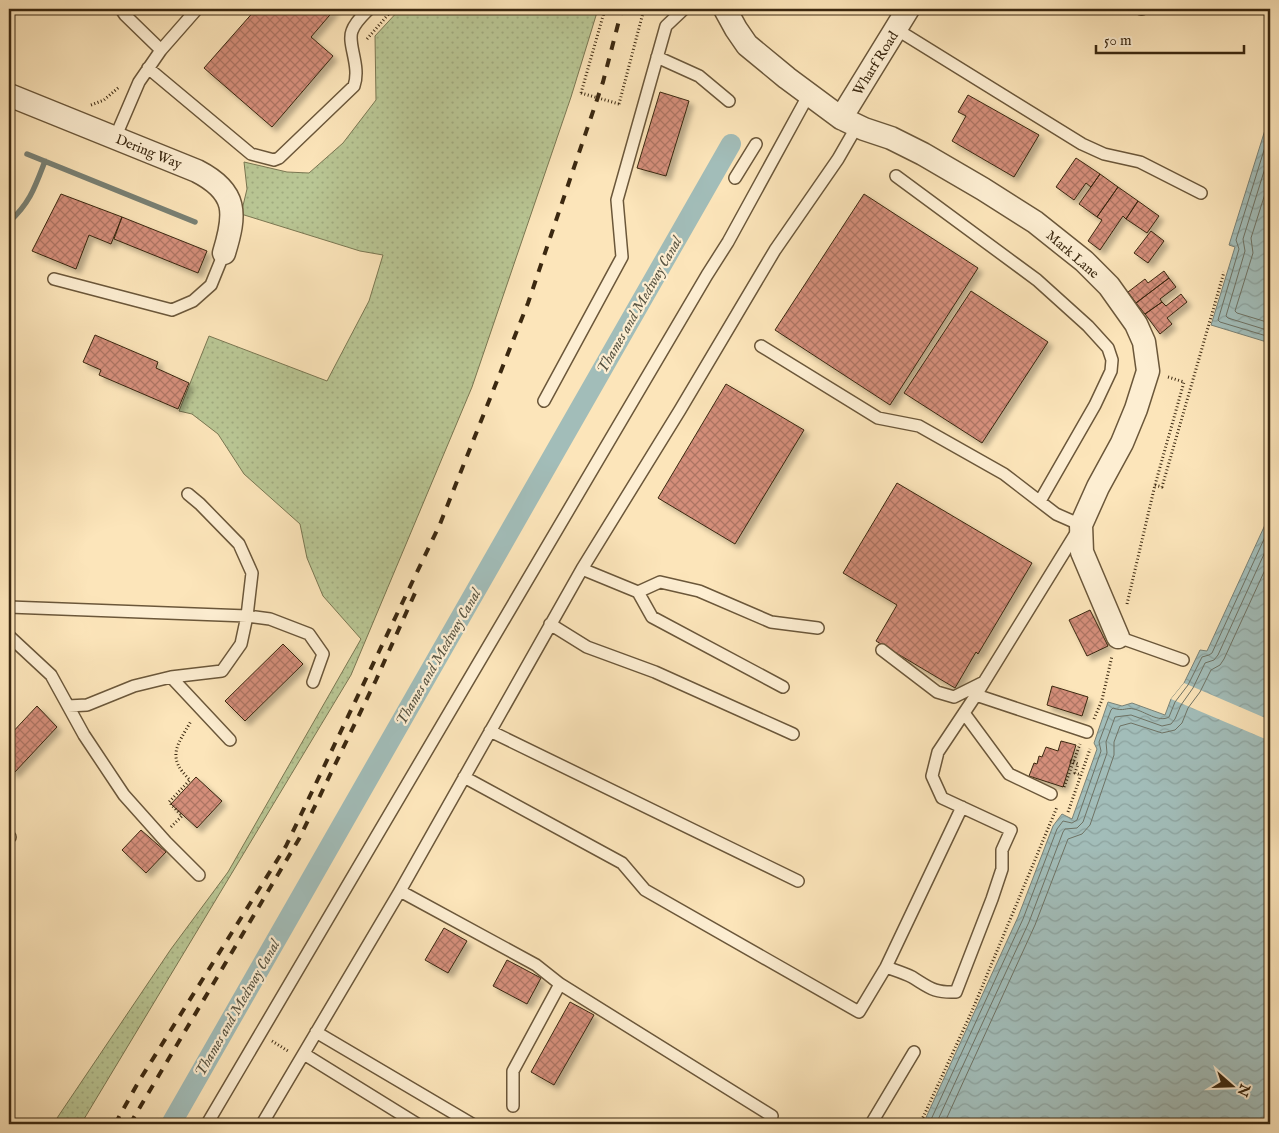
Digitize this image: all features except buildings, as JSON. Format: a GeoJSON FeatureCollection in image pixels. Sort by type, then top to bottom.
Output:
{"type":"FeatureCollection","features":[{"type":"Feature","properties":{"kind":"street","name":"Mark Lane"},"geometry":{"type":"LineString","coordinates":[[725,9],[747,45],[809,94],[849,122],[891,138],[924,154],[1034,222],[1084,261],[1109,286],[1136,324],[1144,342],[1148,371],[1136,409],[1122,443],[1098,487],[1081,525],[1082,552],[1118,637]]}},
{"type":"Feature","properties":{"kind":"street","name":"Wharf Road"},"geometry":{"type":"LineString","coordinates":[[849,122],[908,9]]}},
{"type":"Feature","properties":{"kind":"street","name":"Dering Way"},"geometry":{"type":"LineString","coordinates":[[9,95],[208,177],[218,185],[228,199],[232,213],[232,227],[224,253]]}},
{"type":"Feature","properties":{"kind":"lane"},"geometry":{"type":"LineString","coordinates":[[120,9],[161,50]]}},
{"type":"Feature","properties":{"kind":"lane"},"geometry":{"type":"LineString","coordinates":[[115,138],[139,82],[161,50],[197,9]]}},
{"type":"Feature","properties":{"kind":"lane"},"geometry":{"type":"LineString","coordinates":[[148,68],[251,154],[274,160],[279,158],[354,86],[357,77],[351,32],[369,9]]}},
{"type":"Feature","properties":{"kind":"lane"},"geometry":{"type":"LineString","coordinates":[[544,401],[622,257],[617,200],[666,26],[684,9]]}},
{"type":"Feature","properties":{"kind":"lane"},"geometry":{"type":"LineString","coordinates":[[896,29],[1082,144],[1104,154],[1140,162],[1201,193]]}},
{"type":"Feature","properties":{"kind":"lane"},"geometry":{"type":"LineString","coordinates":[[657,57],[699,76],[729,101]]}},
{"type":"Feature","properties":{"kind":"lane"},"geometry":{"type":"LineString","coordinates":[[207,1124],[728,242],[809,94]]}},
{"type":"Feature","properties":{"kind":"lane"},"geometry":{"type":"LineString","coordinates":[[262,1124],[400,891],[582,569],[680,410],[775,250],[838,159],[849,122]]}},
{"type":"Feature","properties":{"kind":"lane"},"geometry":{"type":"LineString","coordinates":[[735,178],[756,144]]}},
{"type":"Feature","properties":{"kind":"lane"},"geometry":{"type":"LineString","coordinates":[[896,176],[1037,280],[1088,326],[1108,348],[1112,360],[1111,371],[1095,405],[1040,501]]}},
{"type":"Feature","properties":{"kind":"lane"},"geometry":{"type":"LineString","coordinates":[[54,279],[172,310],[193,301],[210,285],[224,253]]}},
{"type":"Feature","properties":{"kind":"lane"},"geometry":{"type":"LineString","coordinates":[[761,346],[878,418],[919,426],[1004,474],[1056,514],[1081,525],[976,695],[938,752],[932,776],[942,798],[1011,830],[1002,850],[1002,869],[992,899],[956,992],[932,990],[911,977],[886,967]]}},
{"type":"Feature","properties":{"kind":"lane"},"geometry":{"type":"LineString","coordinates":[[68,706],[87,705],[134,686],[171,677],[222,671],[241,644],[247,616],[252,573],[239,544],[188,494]]}},
{"type":"Feature","properties":{"kind":"lane"},"geometry":{"type":"LineString","coordinates":[[582,569],[638,592],[652,617],[783,687]]}},
{"type":"Feature","properties":{"kind":"lane"},"geometry":{"type":"LineString","coordinates":[[638,592],[660,582],[699,591],[771,622],[818,628]]}},
{"type":"Feature","properties":{"kind":"lane"},"geometry":{"type":"LineString","coordinates":[[9,608],[247,616],[270,620],[309,634],[323,654],[313,682]]}},
{"type":"Feature","properties":{"kind":"lane"},"geometry":{"type":"LineString","coordinates":[[550,624],[586,647],[655,672],[793,734]]}},
{"type":"Feature","properties":{"kind":"lane"},"geometry":{"type":"LineString","coordinates":[[9,636],[51,675],[84,735],[124,795],[166,842],[199,875]]}},
{"type":"Feature","properties":{"kind":"lane"},"geometry":{"type":"LineString","coordinates":[[1118,637],[1183,660]]}},
{"type":"Feature","properties":{"kind":"lane"},"geometry":{"type":"LineString","coordinates":[[882,650],[937,692],[954,697],[984,682]]}},
{"type":"Feature","properties":{"kind":"lane"},"geometry":{"type":"LineString","coordinates":[[171,677],[230,740]]}},
{"type":"Feature","properties":{"kind":"lane"},"geometry":{"type":"LineString","coordinates":[[976,695],[1086,732]]}},
{"type":"Feature","properties":{"kind":"lane"},"geometry":{"type":"LineString","coordinates":[[964,713],[1009,774],[1051,794]]}},
{"type":"Feature","properties":{"kind":"lane"},"geometry":{"type":"LineString","coordinates":[[490,731],[798,881]]}},
{"type":"Feature","properties":{"kind":"lane"},"geometry":{"type":"LineString","coordinates":[[464,778],[622,863],[644,890],[859,1012],[886,967],[962,807]]}},
{"type":"Feature","properties":{"kind":"lane"},"geometry":{"type":"LineString","coordinates":[[400,891],[536,965],[560,984],[772,1116]]}},
{"type":"Feature","properties":{"kind":"lane"},"geometry":{"type":"LineString","coordinates":[[513,1106],[513,1071],[560,984]]}},
{"type":"Feature","properties":{"kind":"lane"},"geometry":{"type":"LineString","coordinates":[[316,1032],[472,1124]]}},
{"type":"Feature","properties":{"kind":"lane"},"geometry":{"type":"LineString","coordinates":[[871,1124],[914,1052]]}},
{"type":"Feature","properties":{"kind":"lane"},"geometry":{"type":"LineString","coordinates":[[303,1056],[417,1124]]}},
{"type":"Feature","properties":{"kind":"path"},"geometry":{"type":"LineString","coordinates":[[366,42],[368,37],[393,9]]}},
{"type":"Feature","properties":{"kind":"path"},"geometry":{"type":"LineString","coordinates":[[604,9],[581,94],[619,104],[644,9]]}},
{"type":"Feature","properties":{"kind":"path"},"geometry":{"type":"LineString","coordinates":[[1155,485],[1162,487],[1224,272]]}},
{"type":"Feature","properties":{"kind":"path"},"geometry":{"type":"LineString","coordinates":[[169,829],[182,816],[169,803],[190,780],[178,768],[176,760],[177,750],[194,717],[202,710]]}},
{"type":"Feature","properties":{"kind":"path"},"geometry":{"type":"LineString","coordinates":[[1068,812],[1090,749]]}},
{"type":"Feature","properties":{"kind":"path"},"geometry":{"type":"LineString","coordinates":[[1070,762],[1078,764],[1075,773],[1081,775]]}},
{"type":"Feature","properties":{"kind":"path"},"geometry":{"type":"LineString","coordinates":[[260,1034],[303,1056]]}},
{"type":"Feature","properties":{"kind":"green space"},"geometry":{"type":"Polygon","coordinates":[[[400,9],[598,9],[571,97],[472,387],[351,675],[81,1124],[53,1124],[171,949],[228,872],[361,639],[323,596],[307,558],[300,524],[244,474],[218,434],[192,414],[179,411],[209,336],[327,381],[369,301],[383,255],[360,251],[241,214],[247,189],[244,162],[287,172],[309,173],[343,143],[376,100],[375,36],[400,9]]]}},
{"type":"Feature","properties":{"kind":"water"},"geometry":{"type":"Polygon","coordinates":[[[1270,114],[1270,343],[1211,325],[1235,247],[1229,245],[1270,114]]]}},
{"type":"Feature","properties":{"kind":"water"},"geometry":{"type":"Polygon","coordinates":[[[1270,514],[1270,1124],[923,1124],[1018,917],[1053,826],[1062,814],[1072,819],[1097,749],[1094,743],[1108,702],[1122,706],[1132,703],[1165,715],[1171,699],[1184,683],[1200,650],[1207,651],[1270,514]]]}},
{"type":"Feature","properties":{"kind":"pier"},"geometry":{"type":"Polygon","coordinates":[[[1184,683],[1270,720],[1270,741],[1171,699],[1184,683]]]}},
{"type":"Feature","properties":{"kind":"waterway","name":"Thames and Medway Canal"},"geometry":{"type":"LineString","coordinates":[[171,1124],[731,144]]}},
{"type":"Feature","properties":{"kind":"waterway"},"geometry":{"type":"LineString","coordinates":[[27,154],[195,222]]}},
{"type":"Feature","properties":{"kind":"waterway"},"geometry":{"type":"LineString","coordinates":[[9,222],[27,201],[35,187],[45,161]]}},
{"type":"Feature","properties":{"kind":"railway"},"geometry":{"type":"LineString","coordinates":[[115,1124],[139,1081],[286,846],[440,524],[528,303],[603,82],[622,9]]}},
{"type":"Feature","properties":{"kind":"railway"},"geometry":{"type":"LineString","coordinates":[[130,1124],[299,839],[376,680],[415,593]]}}]}
